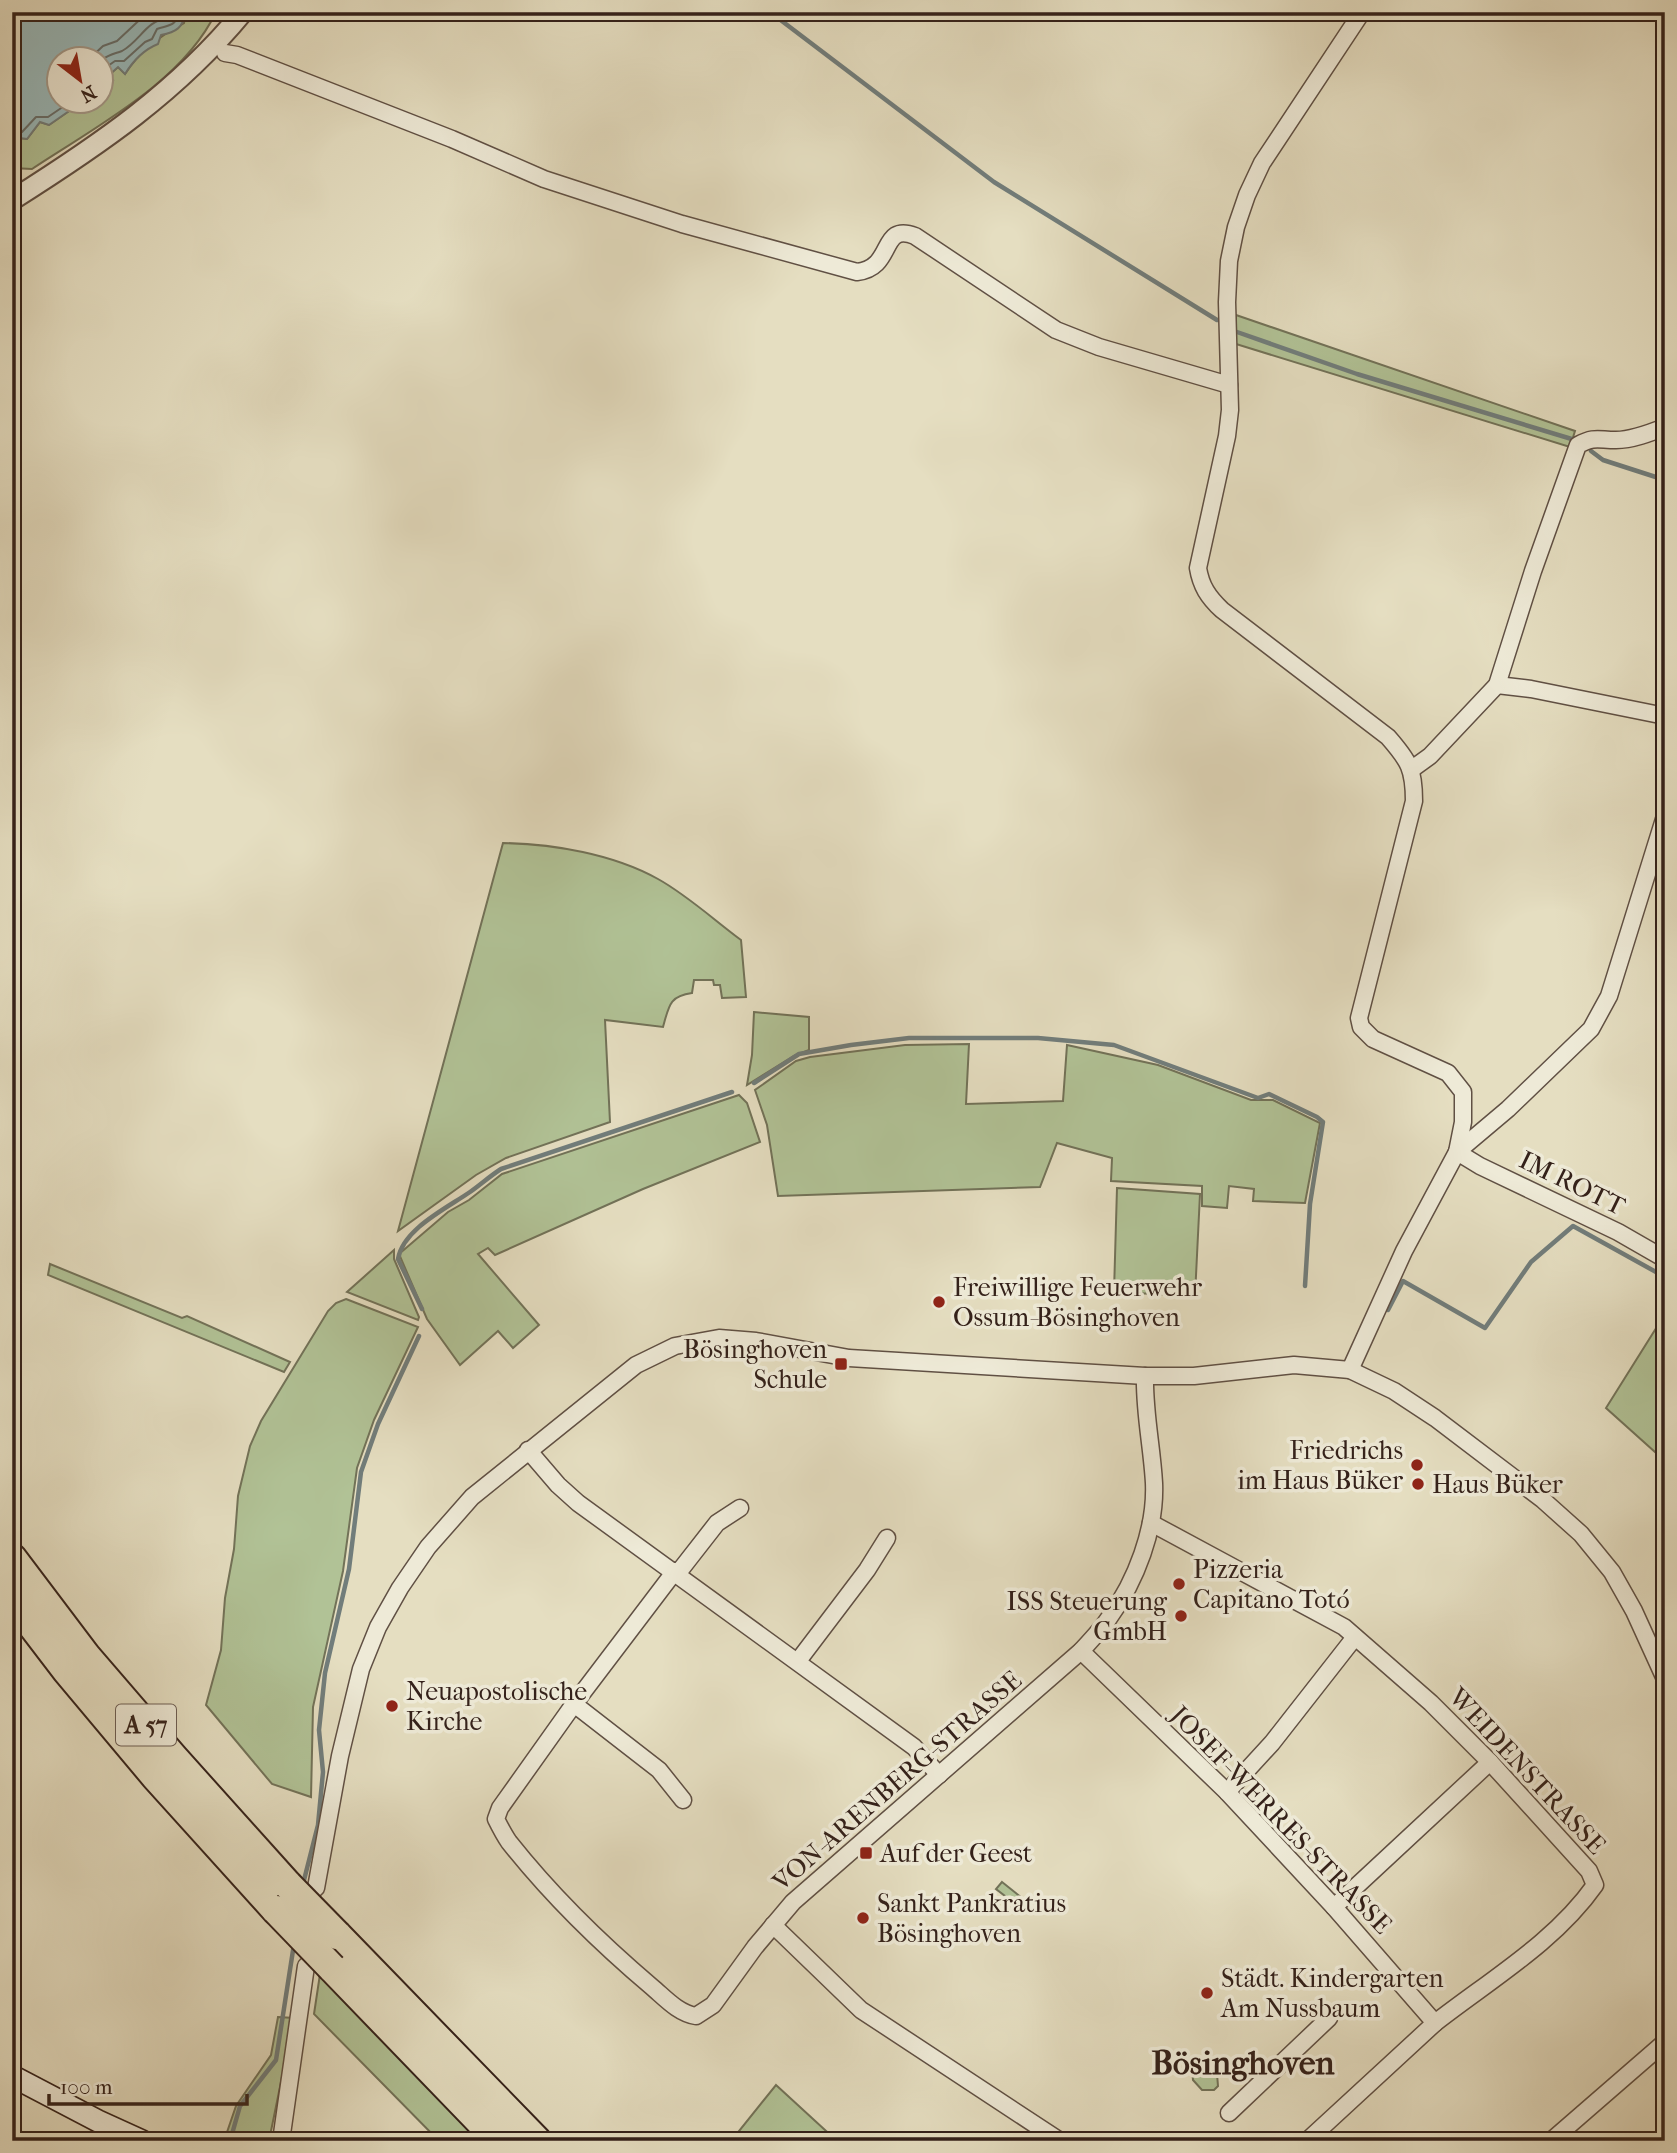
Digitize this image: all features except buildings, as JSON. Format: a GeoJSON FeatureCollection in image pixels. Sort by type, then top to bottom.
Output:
{"type":"FeatureCollection","features":[{"type":"Feature","properties":{"kind":"highway","name":"A 57"},"geometry":{"type":"LineString","coordinates":[[12,1558],[86,1656],[288,1885],[537,2141]]}},
{"type":"Feature","properties":{"kind":"highway","name":"A 57"},"geometry":{"type":"LineString","coordinates":[[12,1600],[155,1776],[276,1910],[319,1967],[499,2141]]}},
{"type":"Feature","properties":{"kind":"main road"},"geometry":{"type":"LineString","coordinates":[[12,2076],[142,2141]]}},
{"type":"Feature","properties":{"kind":"street"},"geometry":{"type":"LineString","coordinates":[[12,200],[90,150],[152,103],[215,46],[243,12]]}},
{"type":"Feature","properties":{"kind":"street"},"geometry":{"type":"LineString","coordinates":[[1350,1370],[1404,1251],[1457,1152],[1463,1122],[1463,1092],[1458,1082],[1448,1073],[1373,1038],[1362,1027],[1359,1018],[1414,801],[1412,769],[1405,756],[1388,737],[1222,610],[1201,584],[1198,568],[1227,436],[1230,410],[1227,302],[1229,261],[1236,227],[1262,163],[1362,12]]}},
{"type":"Feature","properties":{"kind":"street"},"geometry":{"type":"LineString","coordinates":[[225,53],[237,55],[604,201],[856,272],[870,271],[888,243],[897,234],[904,232],[915,236],[1056,330],[1099,347],[1229,385]]}},
{"type":"Feature","properties":{"kind":"street"},"geometry":{"type":"LineString","coordinates":[[1412,769],[1430,756],[1497,685],[1578,445],[1589,439],[1626,438],[1665,427]]}},
{"type":"Feature","properties":{"kind":"street"},"geometry":{"type":"LineString","coordinates":[[1497,685],[1531,689],[1665,716]]}},
{"type":"Feature","properties":{"kind":"street"},"geometry":{"type":"LineString","coordinates":[[1457,1152],[1508,1109],[1591,1029],[1609,996],[1665,816]]}},
{"type":"Feature","properties":{"kind":"street","name":"IM ROTT"},"geometry":{"type":"LineString","coordinates":[[1457,1152],[1480,1166],[1618,1232],[1665,1259]]}},
{"type":"Feature","properties":{"kind":"street"},"geometry":{"type":"LineString","coordinates":[[316,1888],[340,1756],[361,1670],[377,1627],[400,1588],[449,1521],[472,1497],[528,1450],[636,1365],[675,1346],[697,1340],[738,1339],[849,1358],[1145,1376],[1194,1376],[1294,1365],[1350,1370],[1394,1391],[1435,1418],[1544,1500],[1581,1534],[1618,1582],[1665,1679]]}},
{"type":"Feature","properties":{"kind":"street","name":"VON-ARENBERG-STRASSE"},"geometry":{"type":"LineString","coordinates":[[574,1704],[500,1808],[496,1819],[507,1840],[566,1907],[633,1971],[687,2015],[696,2016],[713,2005],[793,1902],[1082,1651],[1109,1618],[1132,1580],[1151,1523],[1154,1486],[1144,1396],[1145,1376]]}},
{"type":"Feature","properties":{"kind":"street"},"geometry":{"type":"LineString","coordinates":[[528,1450],[558,1485],[578,1503],[914,1747],[939,1775]]}},
{"type":"Feature","properties":{"kind":"street"},"geometry":{"type":"LineString","coordinates":[[683,1800],[659,1770],[574,1704],[717,1523],[740,1507]]}},
{"type":"Feature","properties":{"kind":"street","name":"WEIDENSTRASSE"},"geometry":{"type":"LineString","coordinates":[[1151,1523],[1344,1627],[1431,1703],[1490,1762],[1589,1871],[1595,1885],[1581,1905],[1521,1959],[1435,2022]]}},
{"type":"Feature","properties":{"kind":"street"},"geometry":{"type":"LineString","coordinates":[[798,1661],[867,1570],[887,1538]]}},
{"type":"Feature","properties":{"kind":"street"},"geometry":{"type":"LineString","coordinates":[[1227,1792],[1272,1743],[1355,1637]]}},
{"type":"Feature","properties":{"kind":"street","name":"JOSEF-WERRES-STRASSE"},"geometry":{"type":"LineString","coordinates":[[1082,1651],[1227,1792],[1334,1907],[1435,2022]]}},
{"type":"Feature","properties":{"kind":"street"},"geometry":{"type":"LineString","coordinates":[[1334,1907],[1490,1762]]}},
{"type":"Feature","properties":{"kind":"street"},"geometry":{"type":"LineString","coordinates":[[773,1925],[861,2010],[1060,2141]]}},
{"type":"Feature","properties":{"kind":"street"},"geometry":{"type":"LineString","coordinates":[[281,2141],[319,1967]]}},
{"type":"Feature","properties":{"kind":"street"},"geometry":{"type":"LineString","coordinates":[[1229,2113],[1329,2018]]}},
{"type":"Feature","properties":{"kind":"street"},"geometry":{"type":"LineString","coordinates":[[1307,2141],[1435,2022]]}},
{"type":"Feature","properties":{"kind":"street"},"geometry":{"type":"LineString","coordinates":[[1551,2141],[1665,2042]]}},
{"type":"Feature","properties":{"kind":"green space"},"geometry":{"type":"Polygon","coordinates":[[[186,12],[216,12],[201,37],[182,60],[160,81],[116,114],[116,69],[118,67],[125,74],[151,44],[184,23],[186,12]]]}},
{"type":"Feature","properties":{"kind":"green space"},"geometry":{"type":"Polygon","coordinates":[[[62,116],[113,116],[32,169],[12,168],[12,137],[27,139],[40,122],[49,125],[62,116]]]}},
{"type":"Feature","properties":{"kind":"green space"},"geometry":{"type":"Polygon","coordinates":[[[1236,315],[1575,431],[1570,447],[1236,344],[1236,315]]]}},
{"type":"Feature","properties":{"kind":"green space"},"geometry":{"type":"Polygon","coordinates":[[[503,843],[563,848],[603,857],[641,870],[669,885],[741,940],[746,997],[722,998],[720,985],[714,985],[713,980],[694,980],[692,993],[684,994],[671,1003],[663,1027],[605,1020],[610,1122],[506,1158],[476,1175],[398,1231],[503,843]]]}},
{"type":"Feature","properties":{"kind":"green space"},"geometry":{"type":"Polygon","coordinates":[[[754,1012],[809,1017],[809,1050],[794,1056],[747,1085],[752,1055],[754,1012]]]}},
{"type":"Feature","properties":{"kind":"green space"},"geometry":{"type":"Polygon","coordinates":[[[969,1044],[966,1104],[1063,1101],[1067,1045],[1158,1065],[1251,1100],[1273,1100],[1320,1123],[1305,1203],[1253,1201],[1254,1189],[1229,1186],[1227,1208],[1202,1206],[1202,1186],[1111,1181],[1112,1158],[1057,1143],[1040,1187],[778,1196],[767,1125],[755,1090],[796,1061],[810,1057],[905,1045],[969,1044]]]}},
{"type":"Feature","properties":{"kind":"green space"},"geometry":{"type":"Polygon","coordinates":[[[739,1095],[747,1103],[760,1142],[643,1189],[495,1255],[488,1248],[478,1254],[539,1325],[513,1348],[498,1331],[460,1365],[427,1319],[399,1254],[448,1212],[469,1200],[502,1174],[739,1095]]]}},
{"type":"Feature","properties":{"kind":"green space"},"geometry":{"type":"Polygon","coordinates":[[[1117,1188],[1200,1194],[1195,1296],[1114,1292],[1117,1188]]]}},
{"type":"Feature","properties":{"kind":"green space"},"geometry":{"type":"Polygon","coordinates":[[[394,1250],[394,1259],[418,1320],[347,1292],[394,1250]]]}},
{"type":"Feature","properties":{"kind":"green space"},"geometry":{"type":"Polygon","coordinates":[[[50,1264],[182,1318],[187,1316],[290,1362],[284,1372],[48,1275],[50,1264]]]}},
{"type":"Feature","properties":{"kind":"green space"},"geometry":{"type":"Polygon","coordinates":[[[346,1299],[418,1327],[374,1420],[357,1468],[343,1571],[313,1707],[311,1797],[272,1784],[206,1705],[221,1650],[238,1496],[250,1446],[261,1421],[328,1311],[336,1303],[346,1299]]]}},
{"type":"Feature","properties":{"kind":"green space"},"geometry":{"type":"Polygon","coordinates":[[[1665,1314],[1665,1461],[1606,1408],[1665,1314]]]}},
{"type":"Feature","properties":{"kind":"green space"},"geometry":{"type":"Polygon","coordinates":[[[1002,1882],[1027,1902],[1022,1909],[996,1889],[1002,1882]]]}},
{"type":"Feature","properties":{"kind":"green space"},"geometry":{"type":"Polygon","coordinates":[[[320,1974],[487,2141],[439,2141],[314,2014],[320,1974]]]}},
{"type":"Feature","properties":{"kind":"green space"},"geometry":{"type":"Polygon","coordinates":[[[278,2017],[294,2018],[271,2131],[266,2141],[224,2141],[236,2106],[271,2055],[278,2017]]]}},
{"type":"Feature","properties":{"kind":"green space"},"geometry":{"type":"Polygon","coordinates":[[[1207,2063],[1217,2074],[1218,2086],[1214,2090],[1202,2090],[1193,2080],[1192,2069],[1198,2064],[1207,2063]]]}},
{"type":"Feature","properties":{"kind":"green space"},"geometry":{"type":"Polygon","coordinates":[[[776,2085],[837,2141],[731,2141],[776,2085]]]}},
{"type":"Feature","properties":{"kind":"water"},"geometry":{"type":"Polygon","coordinates":[[[12,12],[186,12],[178,28],[161,35],[158,44],[139,56],[125,74],[118,67],[116,69],[116,46],[46,46],[46,116],[62,116],[49,125],[40,122],[27,139],[12,137],[12,12]]]}},
{"type":"Feature","properties":{"kind":"waterway"},"geometry":{"type":"LineString","coordinates":[[770,12],[994,182],[1217,320]]}},
{"type":"Feature","properties":{"kind":"waterway"},"geometry":{"type":"LineString","coordinates":[[1237,332],[1357,374],[1575,440]]}},
{"type":"Feature","properties":{"kind":"waterway"},"geometry":{"type":"LineString","coordinates":[[1591,451],[1603,460],[1665,480]]}},
{"type":"Feature","properties":{"kind":"waterway"},"geometry":{"type":"LineString","coordinates":[[754,1083],[799,1054],[851,1045],[909,1038],[1038,1038],[1114,1045],[1258,1098],[1269,1094],[1323,1122],[1310,1204],[1305,1286]]}},
{"type":"Feature","properties":{"kind":"waterway"},"geometry":{"type":"LineString","coordinates":[[422,1309],[398,1259],[408,1238],[438,1212],[501,1169],[732,1092]]}},
{"type":"Feature","properties":{"kind":"waterway"},"geometry":{"type":"LineString","coordinates":[[1388,1310],[1403,1281],[1485,1328],[1531,1262],[1573,1226],[1665,1277]]}},
{"type":"Feature","properties":{"kind":"waterway"},"geometry":{"type":"LineString","coordinates":[[303,1884],[318,1825],[323,1772],[319,1730],[325,1673],[349,1569],[361,1472],[378,1424],[419,1336]]}},
{"type":"Feature","properties":{"kind":"waterway"},"geometry":{"type":"LineString","coordinates":[[230,2141],[240,2106],[276,2060],[294,1944]]}},
{"type":"Feature","properties":{"kind":"place","name":"Freiwillige Feuerwehr Ossum-Bösinghoven"},"geometry":{"type":"Point","coordinates":[939,1302]}},
{"type":"Feature","properties":{"kind":"place","name":"Bösinghoven Schule"},"geometry":{"type":"Point","coordinates":[841,1364]}},
{"type":"Feature","properties":{"kind":"place","name":"Friedrichs im Haus Büker"},"geometry":{"type":"Point","coordinates":[1417,1465]}},
{"type":"Feature","properties":{"kind":"place","name":"Haus Büker"},"geometry":{"type":"Point","coordinates":[1418,1484]}},
{"type":"Feature","properties":{"kind":"place","name":"Pizzeria Capitano Totó"},"geometry":{"type":"Point","coordinates":[1179,1584]}},
{"type":"Feature","properties":{"kind":"place","name":"ISS Steuerung GmbH"},"geometry":{"type":"Point","coordinates":[1181,1616]}},
{"type":"Feature","properties":{"kind":"place","name":"Neuapostolische Kirche"},"geometry":{"type":"Point","coordinates":[392,1706]}},
{"type":"Feature","properties":{"kind":"place","name":"Auf der Geest"},"geometry":{"type":"Point","coordinates":[866,1853]}},
{"type":"Feature","properties":{"kind":"place","name":"Sankt Pankratius Bösinghoven"},"geometry":{"type":"Point","coordinates":[863,1918]}},
{"type":"Feature","properties":{"kind":"place","name":"Städt. Kindergarten Am Nussbaum"},"geometry":{"type":"Point","coordinates":[1207,1993]}},
{"type":"Feature","properties":{"kind":"district","name":"Bösinghoven"},"geometry":{"type":"Point","coordinates":[1243,2063]}}]}
